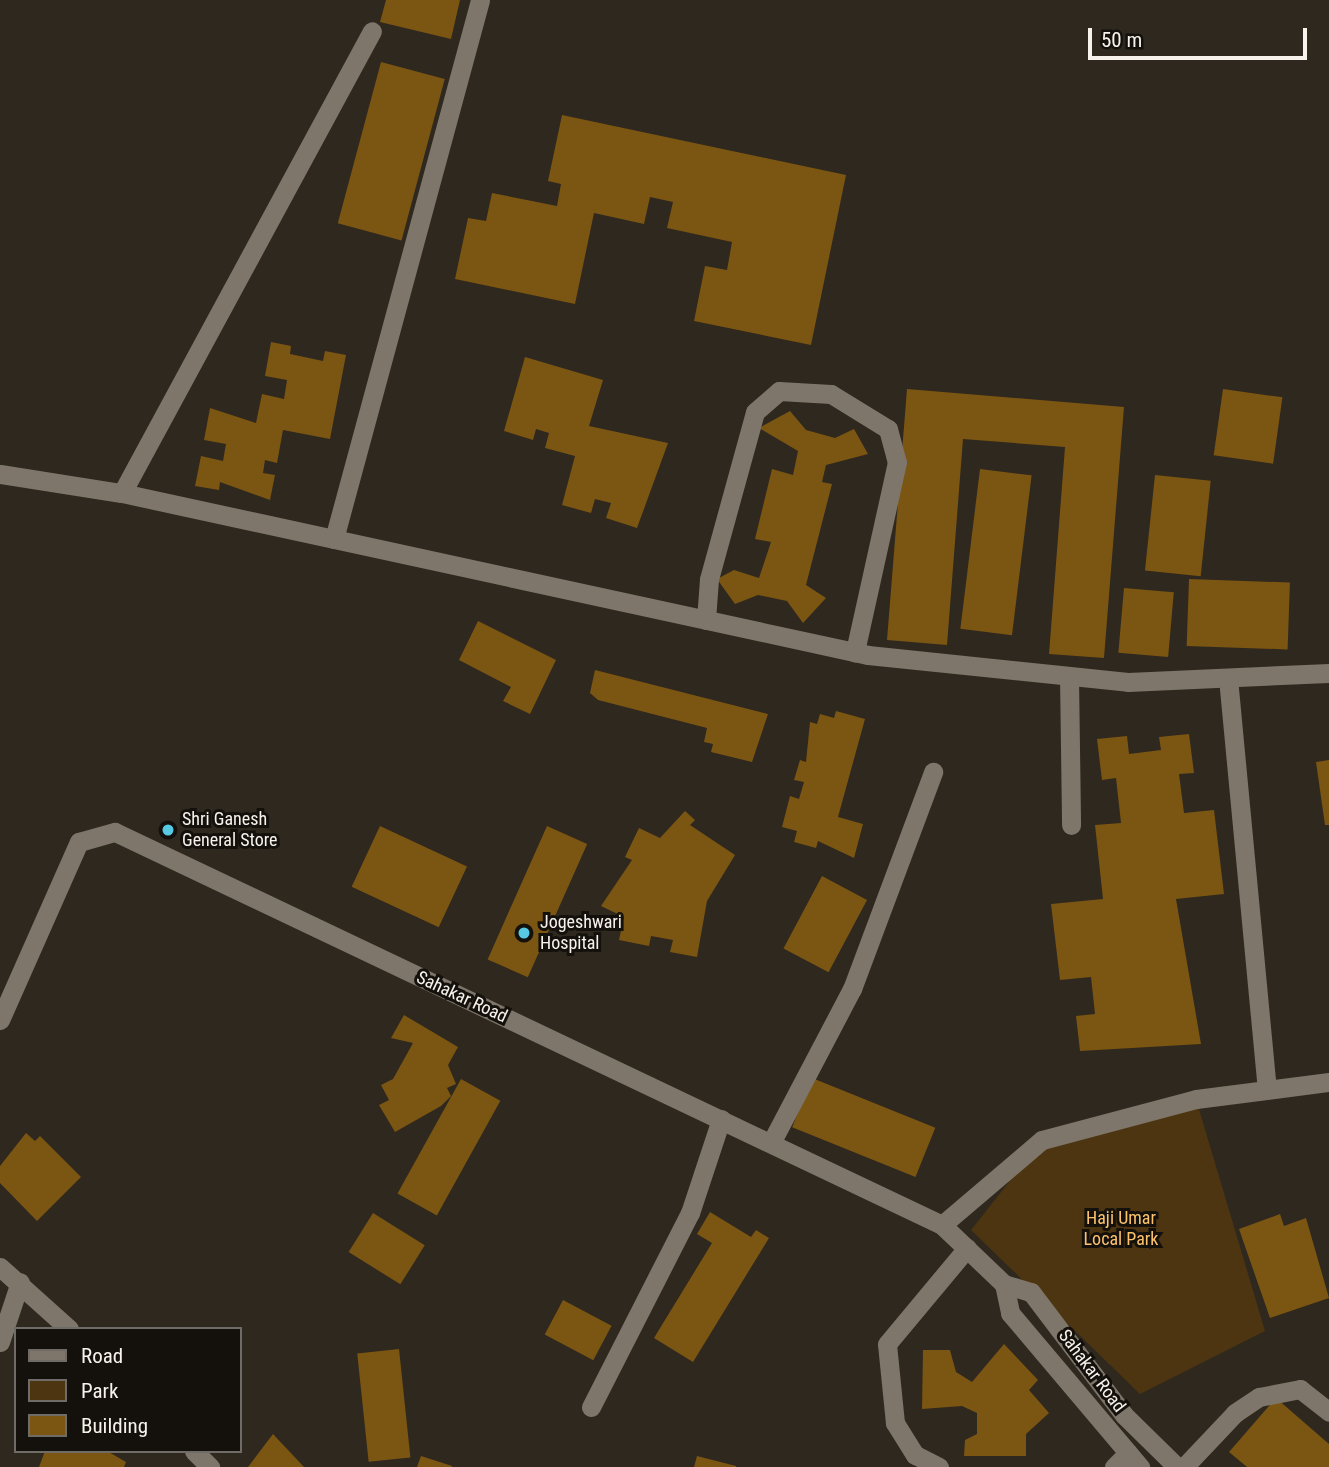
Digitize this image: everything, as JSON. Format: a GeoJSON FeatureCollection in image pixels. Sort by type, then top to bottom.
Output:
{"type":"FeatureCollection","features":[{"type":"Feature","properties":{"kind":"street"},"geometry":{"type":"LineString","coordinates":[[334,539],[480,0]]}},
{"type":"Feature","properties":{"kind":"street"},"geometry":{"type":"LineString","coordinates":[[122,493],[372,32]]}},
{"type":"Feature","properties":{"kind":"street"},"geometry":{"type":"LineString","coordinates":[[706,620],[709,579],[755,412],[779,391],[831,394],[888,429],[897,462],[855,652]]}},
{"type":"Feature","properties":{"kind":"street"},"geometry":{"type":"LineString","coordinates":[[0,474],[122,493],[855,652],[1128,682],[1329,673]]}},
{"type":"Feature","properties":{"kind":"street"},"geometry":{"type":"LineString","coordinates":[[1069,676],[1071,825]]}},
{"type":"Feature","properties":{"kind":"street"},"geometry":{"type":"LineString","coordinates":[[1228,678],[1267,1089]]}},
{"type":"Feature","properties":{"kind":"street"},"geometry":{"type":"LineString","coordinates":[[771,1143],[852,989],[933,772]]}},
{"type":"Feature","properties":{"kind":"street","name":"Sahakar Road"},"geometry":{"type":"LineString","coordinates":[[0,1020],[79,842],[115,832],[942,1225],[1004,1284],[1031,1292],[1124,1415],[1177,1467]]}},
{"type":"Feature","properties":{"kind":"street"},"geometry":{"type":"LineString","coordinates":[[942,1225],[1042,1140],[1196,1099],[1329,1082]]}},
{"type":"Feature","properties":{"kind":"street"},"geometry":{"type":"LineString","coordinates":[[591,1407],[690,1213],[720,1119]]}},
{"type":"Feature","properties":{"kind":"street"},"geometry":{"type":"LineString","coordinates":[[939,1467],[915,1455],[895,1423],[887,1344],[967,1248]]}},
{"type":"Feature","properties":{"kind":"street"},"geometry":{"type":"LineString","coordinates":[[0,1267],[20,1282],[67,1327]]}},
{"type":"Feature","properties":{"kind":"street"},"geometry":{"type":"LineString","coordinates":[[0,1342],[20,1282]]}},
{"type":"Feature","properties":{"kind":"street","name":"Sahakar Road"},"geometry":{"type":"LineString","coordinates":[[1004,1284],[1010,1313],[1127,1462]]}},
{"type":"Feature","properties":{"kind":"street"},"geometry":{"type":"LineString","coordinates":[[1184,1467],[1235,1413],[1259,1397],[1300,1389],[1329,1412]]}},
{"type":"Feature","properties":{"kind":"street"},"geometry":{"type":"LineString","coordinates":[[196,1453],[210,1467]]}},
{"type":"Feature","properties":{"kind":"green space","name":"Haji Umar Local Park"},"geometry":{"type":"Polygon","coordinates":[[[1196,1099],[1265,1331],[1140,1394],[971,1230],[1042,1140],[1196,1099]]]}},
{"type":"Feature","properties":{"kind":"building"},"geometry":{"type":"Polygon","coordinates":[[[386,0],[460,0],[451,39],[380,22],[386,0]]]}},
{"type":"Feature","properties":{"kind":"building"},"geometry":{"type":"Polygon","coordinates":[[[381,62],[445,79],[402,240],[338,223],[381,62]]]}},
{"type":"Feature","properties":{"kind":"building"},"geometry":{"type":"Polygon","coordinates":[[[562,115],[846,175],[811,345],[694,321],[705,266],[727,270],[732,242],[667,228],[673,202],[650,197],[644,224],[594,213],[575,304],[455,279],[468,218],[486,221],[492,193],[557,206],[561,184],[548,181],[562,115]]]}},
{"type":"Feature","properties":{"kind":"building"},"geometry":{"type":"Polygon","coordinates":[[[271,342],[291,346],[290,354],[323,361],[325,351],[346,355],[330,439],[283,430],[277,463],[265,460],[263,473],[275,475],[270,500],[220,482],[219,490],[195,486],[201,456],[223,461],[226,444],[204,440],[210,408],[256,423],[262,394],[284,399],[287,380],[265,376],[271,342]]]}},
{"type":"Feature","properties":{"kind":"building"},"geometry":{"type":"Polygon","coordinates":[[[525,357],[603,380],[589,426],[668,443],[637,528],[606,518],[611,503],[595,499],[591,513],[562,505],[575,456],[545,448],[549,433],[536,429],[533,440],[504,431],[525,357]]]}},
{"type":"Feature","properties":{"kind":"building"},"geometry":{"type":"Polygon","coordinates":[[[907,389],[1124,407],[1104,658],[1049,654],[1065,447],[963,439],[947,645],[887,640],[907,389]]]}},
{"type":"Feature","properties":{"kind":"building"},"geometry":{"type":"Polygon","coordinates":[[[1223,389],[1282,397],[1273,464],[1214,455],[1223,389]]]}},
{"type":"Feature","properties":{"kind":"building"},"geometry":{"type":"Polygon","coordinates":[[[790,411],[806,430],[835,438],[854,429],[868,454],[826,465],[822,482],[832,484],[806,585],[826,598],[803,623],[787,601],[758,595],[735,604],[717,579],[734,570],[759,578],[771,542],[755,539],[772,469],[793,475],[798,451],[759,428],[790,411]]]}},
{"type":"Feature","properties":{"kind":"building"},"geometry":{"type":"Polygon","coordinates":[[[980,469],[1032,475],[1012,635],[960,629],[980,469]]]}},
{"type":"Feature","properties":{"kind":"building"},"geometry":{"type":"Polygon","coordinates":[[[1155,475],[1211,481],[1201,576],[1145,570],[1155,475]]]}},
{"type":"Feature","properties":{"kind":"building"},"geometry":{"type":"Polygon","coordinates":[[[1189,579],[1290,583],[1288,649],[1187,646],[1189,579]]]}},
{"type":"Feature","properties":{"kind":"building"},"geometry":{"type":"Polygon","coordinates":[[[1124,588],[1174,592],[1168,657],[1118,653],[1124,588]]]}},
{"type":"Feature","properties":{"kind":"building"},"geometry":{"type":"Polygon","coordinates":[[[478,621],[556,660],[530,714],[503,701],[511,687],[459,660],[478,621]]]}},
{"type":"Feature","properties":{"kind":"building"},"geometry":{"type":"Polygon","coordinates":[[[595,670],[768,714],[752,762],[711,752],[713,744],[704,742],[707,728],[598,700],[590,693],[595,670]]]}},
{"type":"Feature","properties":{"kind":"building"},"geometry":{"type":"Polygon","coordinates":[[[836,711],[865,719],[838,817],[863,824],[854,858],[818,841],[816,848],[794,842],[797,831],[782,827],[790,796],[799,799],[804,782],[794,780],[800,760],[806,762],[810,722],[817,724],[820,714],[834,718],[836,711]]]}},
{"type":"Feature","properties":{"kind":"building"},"geometry":{"type":"Polygon","coordinates":[[[1189,734],[1194,773],[1179,774],[1184,813],[1214,810],[1224,894],[1176,899],[1201,1044],[1080,1051],[1076,1016],[1095,1014],[1091,977],[1060,980],[1051,904],[1103,899],[1095,825],[1121,823],[1116,778],[1102,780],[1097,739],[1127,736],[1129,754],[1161,750],[1159,737],[1189,734]]]}},
{"type":"Feature","properties":{"kind":"building"},"geometry":{"type":"Polygon","coordinates":[[[1329,760],[1329,825],[1325,825],[1316,762],[1329,760]]]}},
{"type":"Feature","properties":{"kind":"building"},"geometry":{"type":"Polygon","coordinates":[[[685,811],[695,820],[690,825],[735,855],[707,901],[697,957],[670,952],[673,940],[651,936],[649,946],[619,940],[624,917],[601,906],[632,860],[625,857],[639,828],[660,838],[685,811]]]}},
{"type":"Feature","properties":{"kind":"building"},"geometry":{"type":"Polygon","coordinates":[[[380,826],[467,867],[439,927],[352,887],[380,826]]]}},
{"type":"Feature","properties":{"kind":"building"},"geometry":{"type":"Polygon","coordinates":[[[547,826],[587,844],[528,977],[488,959],[547,826]]]}},
{"type":"Feature","properties":{"kind":"building"},"geometry":{"type":"Polygon","coordinates":[[[822,876],[867,900],[829,972],[784,948],[822,876]]]}},
{"type":"Feature","properties":{"kind":"building"},"geometry":{"type":"Polygon","coordinates":[[[404,1015],[458,1047],[448,1065],[456,1084],[447,1088],[451,1096],[441,1106],[395,1132],[379,1105],[389,1100],[381,1085],[393,1079],[413,1043],[391,1038],[404,1015]]]}},
{"type":"Feature","properties":{"kind":"building"},"geometry":{"type":"Polygon","coordinates":[[[812,1078],[935,1128],[915,1177],[792,1127],[812,1078]]]}},
{"type":"Feature","properties":{"kind":"building"},"geometry":{"type":"Polygon","coordinates":[[[461,1079],[500,1101],[437,1215],[397,1194],[461,1079]]]}},
{"type":"Feature","properties":{"kind":"building"},"geometry":{"type":"Polygon","coordinates":[[[26,1133],[35,1141],[40,1136],[81,1177],[37,1221],[0,1183],[0,1166],[26,1133]]]}},
{"type":"Feature","properties":{"kind":"building"},"geometry":{"type":"Polygon","coordinates":[[[710,1212],[751,1237],[756,1230],[769,1238],[693,1362],[654,1338],[712,1243],[697,1234],[710,1212]]]}},
{"type":"Feature","properties":{"kind":"building"},"geometry":{"type":"Polygon","coordinates":[[[373,1213],[425,1245],[400,1284],[349,1252],[373,1213]]]}},
{"type":"Feature","properties":{"kind":"building"},"geometry":{"type":"Polygon","coordinates":[[[1280,1214],[1284,1226],[1306,1218],[1329,1298],[1270,1318],[1239,1229],[1280,1214]]]}},
{"type":"Feature","properties":{"kind":"building"},"geometry":{"type":"Polygon","coordinates":[[[563,1300],[612,1326],[593,1360],[545,1334],[563,1300]]]}},
{"type":"Feature","properties":{"kind":"building"},"geometry":{"type":"Polygon","coordinates":[[[1004,1344],[1038,1380],[1029,1390],[1049,1413],[1026,1434],[1026,1456],[964,1456],[965,1440],[977,1434],[977,1413],[962,1406],[922,1409],[923,1350],[950,1350],[956,1372],[972,1382],[1004,1344]]]}},
{"type":"Feature","properties":{"kind":"building"},"geometry":{"type":"Polygon","coordinates":[[[399,1349],[410,1457],[369,1462],[357,1353],[399,1349]]]}},
{"type":"Feature","properties":{"kind":"building"},"geometry":{"type":"Polygon","coordinates":[[[1276,1398],[1329,1444],[1329,1467],[1247,1467],[1229,1452],[1276,1398]]]}},
{"type":"Feature","properties":{"kind":"building"},"geometry":{"type":"Polygon","coordinates":[[[273,1434],[304,1467],[248,1467],[273,1434]]]}},
{"type":"Feature","properties":{"kind":"building"},"geometry":{"type":"Polygon","coordinates":[[[44,1453],[110,1453],[126,1462],[124,1467],[39,1467],[44,1453]]]}},
{"type":"Feature","properties":{"kind":"building"},"geometry":{"type":"Polygon","coordinates":[[[421,1456],[452,1466],[452,1467],[417,1467],[421,1456]]]}},
{"type":"Feature","properties":{"kind":"building"},"geometry":{"type":"Polygon","coordinates":[[[697,1456],[736,1466],[736,1467],[694,1467],[697,1456]]]}},
{"type":"Feature","properties":{"kind":"place","name":"Shri Ganesh General Store"},"geometry":{"type":"Point","coordinates":[168,830]}},
{"type":"Feature","properties":{"kind":"place","name":"Jogeshwari Hospital"},"geometry":{"type":"Point","coordinates":[524,933]}}]}
